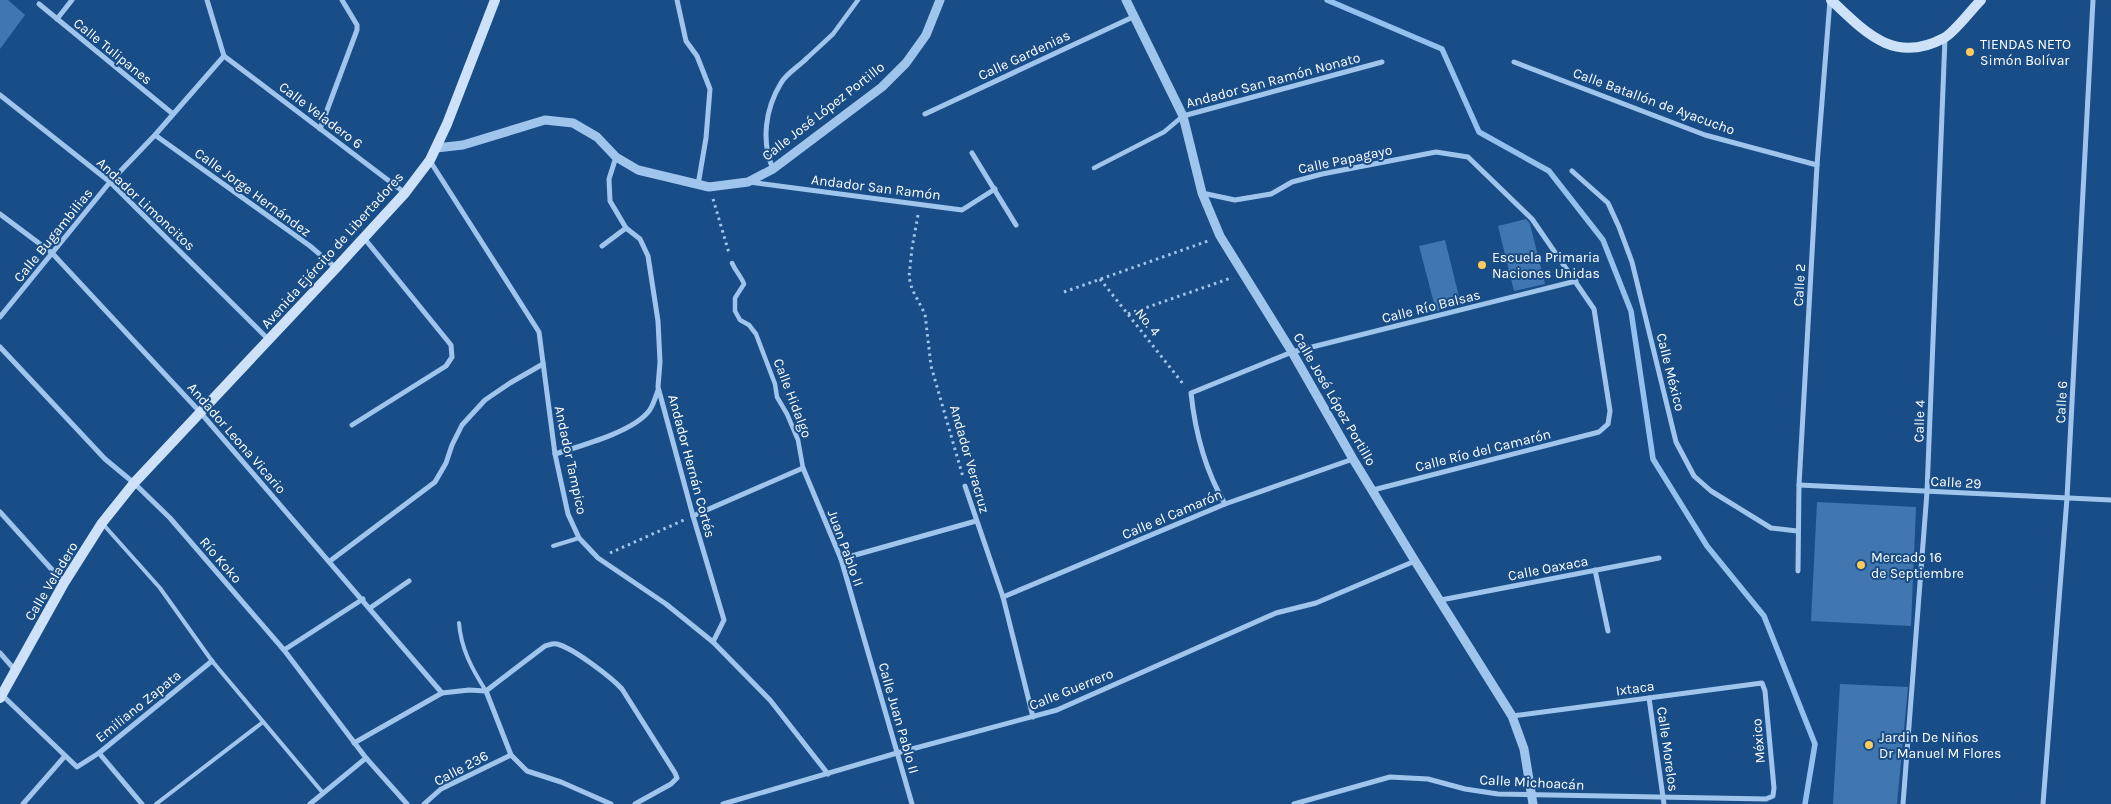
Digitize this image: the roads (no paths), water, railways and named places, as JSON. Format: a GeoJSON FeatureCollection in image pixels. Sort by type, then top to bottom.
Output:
{"type":"FeatureCollection","features":[{"type":"Feature","properties":{"kind":"main road","name":"Avenida Ejército de Libertadores"},"geometry":{"type":"LineString","coordinates":[[134,483],[405,193],[430,160],[496,0]]}},
{"type":"Feature","properties":{"kind":"main road"},"geometry":{"type":"LineString","coordinates":[[1831,0],[1866,34],[1894,47],[1916,48],[1945,38],[1981,0]]}},
{"type":"Feature","properties":{"kind":"main road","name":"Calle Veladero"},"geometry":{"type":"LineString","coordinates":[[1,696],[14,669],[64,583],[102,523],[134,483]]}},
{"type":"Feature","properties":{"kind":"street"},"geometry":{"type":"LineString","coordinates":[[56,19],[72,0]]}},
{"type":"Feature","properties":{"kind":"street"},"geometry":{"type":"LineString","coordinates":[[207,0],[224,56]]}},
{"type":"Feature","properties":{"kind":"street"},"geometry":{"type":"LineString","coordinates":[[320,129],[357,30],[358,24],[342,0]]}},
{"type":"Feature","properties":{"kind":"street"},"geometry":{"type":"LineString","coordinates":[[677,0],[686,40],[697,56],[710,89],[706,138],[698,186]]}},
{"type":"Feature","properties":{"kind":"street"},"geometry":{"type":"LineString","coordinates":[[773,169],[767,155],[765,140],[772,104],[781,82],[833,34],[858,0]]}},
{"type":"Feature","properties":{"kind":"street","name":"Calle José López Portillo"},"geometry":{"type":"LineString","coordinates":[[436,148],[463,145],[545,120],[572,124],[597,137],[616,157],[638,170],[698,186],[709,187],[748,182],[773,169],[882,87],[906,63],[926,35],[940,0]]}},
{"type":"Feature","properties":{"kind":"street","name":"Calle José López Portillo"},"geometry":{"type":"LineString","coordinates":[[1126,0],[1183,116],[1202,193],[1220,236],[1292,352],[1353,459],[1415,561],[1512,716],[1524,750],[1532,799]]}},
{"type":"Feature","properties":{"kind":"street","name":"Calle 2"},"geometry":{"type":"LineString","coordinates":[[1798,571],[1799,485],[1817,165],[1831,0]]}},
{"type":"Feature","properties":{"kind":"street","name":"Calle 6"},"geometry":{"type":"LineString","coordinates":[[2043,804],[2067,498],[2093,0]]}},
{"type":"Feature","properties":{"kind":"street","name":"Calle Tulipanes"},"geometry":{"type":"LineString","coordinates":[[39,4],[173,114]]}},
{"type":"Feature","properties":{"kind":"street","name":"Calle Gardenias"},"geometry":{"type":"LineString","coordinates":[[925,114],[1133,17]]}},
{"type":"Feature","properties":{"kind":"street","name":"Calle 4"},"geometry":{"type":"LineString","coordinates":[[1903,804],[1927,492],[1945,38]]}},
{"type":"Feature","properties":{"kind":"street","name":"Calle Bugambilias"},"geometry":{"type":"LineString","coordinates":[[0,317],[110,182],[155,135],[224,56]]}},
{"type":"Feature","properties":{"kind":"street","name":"Calle Veladero 6"},"geometry":{"type":"LineString","coordinates":[[224,56],[405,193]]}},
{"type":"Feature","properties":{"kind":"street","name":"Andador San Ramón Nonato"},"geometry":{"type":"LineString","coordinates":[[1094,168],[1164,132],[1183,116],[1382,62]]}},
{"type":"Feature","properties":{"kind":"street","name":"Calle Batallón de Ayacucho"},"geometry":{"type":"LineString","coordinates":[[1514,62],[1706,135],[1817,165]]}},
{"type":"Feature","properties":{"kind":"street","name":"Andador Limoncitos"},"geometry":{"type":"LineString","coordinates":[[0,95],[110,182],[269,340]]}},
{"type":"Feature","properties":{"kind":"street","name":"Calle Jorge Hernández"},"geometry":{"type":"LineString","coordinates":[[155,135],[310,246],[336,268]]}},
{"type":"Feature","properties":{"kind":"street","name":"Calle Papagayo"},"geometry":{"type":"LineString","coordinates":[[1202,193],[1235,200],[1271,194],[1292,182],[1322,174],[1436,152],[1468,157],[1532,219],[1594,309],[1610,411],[1608,424],[1599,432]]}},
{"type":"Feature","properties":{"kind":"street"},"geometry":{"type":"LineString","coordinates":[[972,153],[1016,225]]}},
{"type":"Feature","properties":{"kind":"street","name":"Andador Hernán Cortés"},"geometry":{"type":"LineString","coordinates":[[616,157],[609,180],[610,201],[626,228],[640,239],[648,256],[658,320],[660,362],[658,386],[693,516],[724,620],[713,642]]}},
{"type":"Feature","properties":{"kind":"street","name":"Andador Tampico"},"geometry":{"type":"LineString","coordinates":[[430,160],[539,332],[555,454],[568,514],[579,538],[598,558],[666,604],[713,642],[770,700],[828,774]]}},
{"type":"Feature","properties":{"kind":"street","name":"Calle México"},"geometry":{"type":"LineString","coordinates":[[1572,171],[1608,203],[1619,227],[1632,262],[1676,442],[1694,476],[1711,491],[1771,528],[1797,531]]}},
{"type":"Feature","properties":{"kind":"street","name":"Andador San Ramón"},"geometry":{"type":"LineString","coordinates":[[748,182],[962,210],[994,189]]}},
{"type":"Feature","properties":{"kind":"street","name":"Andador Leona Vicario"},"geometry":{"type":"LineString","coordinates":[[0,214],[52,253],[200,412],[442,693]]}},
{"type":"Feature","properties":{"kind":"street"},"geometry":{"type":"LineString","coordinates":[[602,246],[626,228]]}},
{"type":"Feature","properties":{"kind":"street"},"geometry":{"type":"LineString","coordinates":[[352,424],[446,366],[452,357],[451,345],[363,238]]}},
{"type":"Feature","properties":{"kind":"street","name":"Calle Hidalgo"},"geometry":{"type":"LineString","coordinates":[[732,263],[736,274],[742,278],[744,284],[735,298],[735,311],[740,320],[749,325],[756,334],[775,384],[777,397],[787,414],[798,440],[803,468]]}},
{"type":"Feature","properties":{"kind":"street","name":"Calle Río Balsas"},"geometry":{"type":"LineString","coordinates":[[1292,352],[1576,281]]}},
{"type":"Feature","properties":{"kind":"street","name":"Río Koko"},"geometry":{"type":"LineString","coordinates":[[0,347],[105,459],[134,483],[170,518],[284,650],[366,758],[407,804]]}},
{"type":"Feature","properties":{"kind":"street"},"geometry":{"type":"LineString","coordinates":[[1225,504],[1205,461],[1194,424],[1190,393],[1292,352]]}},
{"type":"Feature","properties":{"kind":"street"},"geometry":{"type":"LineString","coordinates":[[330,561],[435,482],[446,463],[462,425],[485,400],[543,364]]}},
{"type":"Feature","properties":{"kind":"street"},"geometry":{"type":"LineString","coordinates":[[555,454],[602,439],[628,427],[649,411],[658,386]]}},
{"type":"Feature","properties":{"kind":"street","name":"Calle Río del Camarón"},"geometry":{"type":"LineString","coordinates":[[1373,490],[1599,432]]}},
{"type":"Feature","properties":{"kind":"street","name":"Calle el Camarón"},"geometry":{"type":"LineString","coordinates":[[1003,598],[1225,504],[1353,459]]}},
{"type":"Feature","properties":{"kind":"street"},"geometry":{"type":"LineString","coordinates":[[693,516],[803,468]]}},
{"type":"Feature","properties":{"kind":"street","name":"Juan Pablo II"},"geometry":{"type":"LineString","coordinates":[[803,468],[841,559],[864,638]]}},
{"type":"Feature","properties":{"kind":"street","name":"Calle 29"},"geometry":{"type":"LineString","coordinates":[[1799,485],[2111,500]]}},
{"type":"Feature","properties":{"kind":"street","name":"Andador Veracruz"},"geometry":{"type":"LineString","coordinates":[[965,486],[1003,598],[1033,717]]}},
{"type":"Feature","properties":{"kind":"street"},"geometry":{"type":"LineString","coordinates":[[0,512],[64,583]]}},
{"type":"Feature","properties":{"kind":"street"},"geometry":{"type":"LineString","coordinates":[[841,559],[976,521]]}},
{"type":"Feature","properties":{"kind":"street","name":"Calle Oaxaca"},"geometry":{"type":"LineString","coordinates":[[1441,600],[1659,558]]}},
{"type":"Feature","properties":{"kind":"street","name":"Calle Guerrero"},"geometry":{"type":"LineString","coordinates":[[723,804],[897,753],[1057,710],[1276,613],[1316,603],[1415,561]]}},
{"type":"Feature","properties":{"kind":"street"},"geometry":{"type":"LineString","coordinates":[[1595,570],[1608,632]]}},
{"type":"Feature","properties":{"kind":"street"},"geometry":{"type":"LineString","coordinates":[[370,608],[408,581]]}},
{"type":"Feature","properties":{"kind":"street"},"geometry":{"type":"LineString","coordinates":[[284,650],[363,599]]}},
{"type":"Feature","properties":{"kind":"street","name":"Calle Juan Pablo II"},"geometry":{"type":"LineString","coordinates":[[864,638],[912,804]]}},
{"type":"Feature","properties":{"kind":"street"},"geometry":{"type":"LineString","coordinates":[[354,742],[442,693],[469,690],[486,691],[545,646],[555,644],[564,647],[611,677],[622,689],[677,778],[671,784],[635,804]]}},
{"type":"Feature","properties":{"kind":"street"},"geometry":{"type":"LineString","coordinates":[[0,653],[14,669]]}},
{"type":"Feature","properties":{"kind":"street","name":"Emiliano Zapata"},"geometry":{"type":"LineString","coordinates":[[65,756],[77,767],[99,753],[212,661]]}},
{"type":"Feature","properties":{"kind":"street","name":"Ixtaca"},"geometry":{"type":"LineString","coordinates":[[1512,716],[1762,684]]}},
{"type":"Feature","properties":{"kind":"street","name":"México"},"geometry":{"type":"LineString","coordinates":[[1762,684],[1765,691],[1774,788],[1773,796]]}},
{"type":"Feature","properties":{"kind":"street"},"geometry":{"type":"LineString","coordinates":[[486,691],[511,755],[527,771],[561,782],[611,804]]}},
{"type":"Feature","properties":{"kind":"street"},"geometry":{"type":"LineString","coordinates":[[1,696],[65,756],[23,804]]}},
{"type":"Feature","properties":{"kind":"street","name":"Calle Morelos"},"geometry":{"type":"LineString","coordinates":[[1650,698],[1663,801]]}},
{"type":"Feature","properties":{"kind":"street"},"geometry":{"type":"LineString","coordinates":[[99,753],[142,804]]}},
{"type":"Feature","properties":{"kind":"street","name":"Calle 236"},"geometry":{"type":"LineString","coordinates":[[424,804],[441,790],[511,755]]}},
{"type":"Feature","properties":{"kind":"street"},"geometry":{"type":"LineString","coordinates":[[310,804],[366,758]]}},
{"type":"Feature","properties":{"kind":"street","name":"Calle Michoacán"},"geometry":{"type":"LineString","coordinates":[[1294,804],[1390,777],[1428,779],[1465,789],[1532,799],[1663,801],[1766,798],[1773,796]]}},
{"type":"Feature","properties":{"kind":"lane"},"geometry":{"type":"LineString","coordinates":[[102,523],[160,588],[212,661],[323,793]]}},
{"type":"Feature","properties":{"kind":"lane"},"geometry":{"type":"LineString","coordinates":[[553,546],[579,538]]}},
{"type":"Feature","properties":{"kind":"lane"},"geometry":{"type":"LineString","coordinates":[[459,623],[460,636],[467,661],[486,691]]}},
{"type":"Feature","properties":{"kind":"lane"},"geometry":{"type":"LineString","coordinates":[[156,804],[264,722]]}},
{"type":"Feature","properties":{"kind":"waterway"},"geometry":{"type":"LineString","coordinates":[[1327,0],[1442,49],[1479,132],[1549,171],[1603,240],[1631,311],[1653,459],[1707,546],[1764,616],[1815,744],[1805,804]]}},
{"type":"Feature","properties":{"kind":"place","name":"TIENDAS NETO Simón Bolívar"},"geometry":{"type":"Point","coordinates":[1970,52]}},
{"type":"Feature","properties":{"kind":"place","name":"Escuela Primaria Naciones Unidas"},"geometry":{"type":"Point","coordinates":[1482,265]}},
{"type":"Feature","properties":{"kind":"place","name":"Mercado 16 de Septiembre"},"geometry":{"type":"Point","coordinates":[1861,565]}},
{"type":"Feature","properties":{"kind":"place","name":"Jardin De Niños Dr Manuel M Flores"},"geometry":{"type":"Point","coordinates":[1869,745]}}]}
